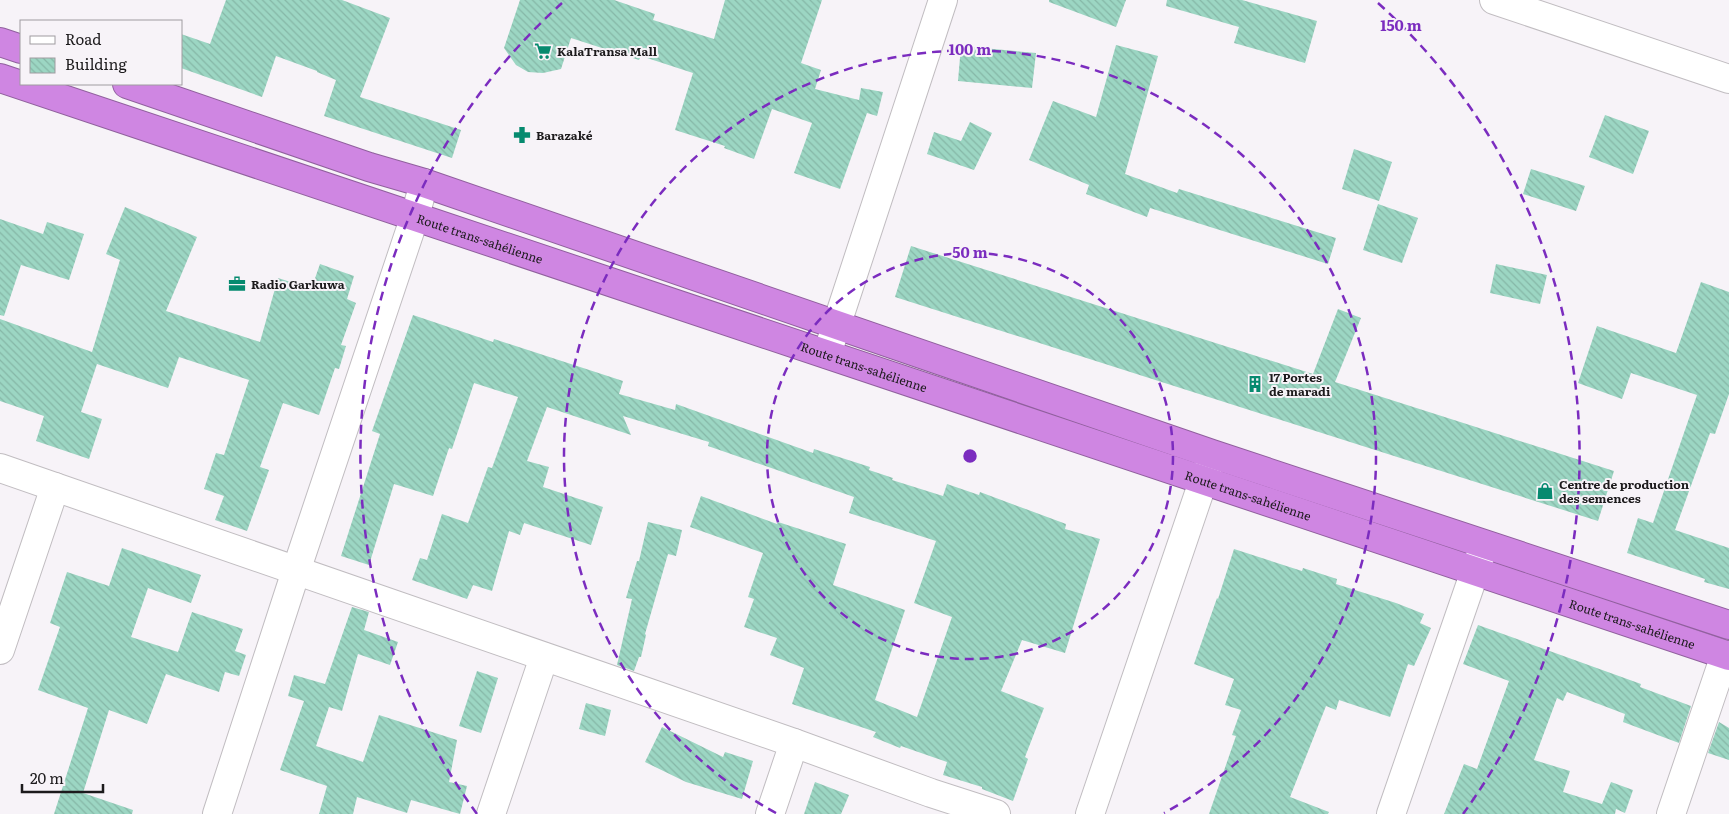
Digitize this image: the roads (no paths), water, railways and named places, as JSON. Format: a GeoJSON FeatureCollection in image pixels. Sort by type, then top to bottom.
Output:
{"type":"FeatureCollection","features":[{"type":"Feature","properties":{"kind":"highway"},"geometry":{"type":"LineString","coordinates":[[0,42],[20,49]]}},
{"type":"Feature","properties":{"kind":"highway","name":"Route trans-sahélienne"},"geometry":{"type":"LineString","coordinates":[[0,78],[20,85]]}},
{"type":"Feature","properties":{"kind":"highway","name":"Route trans-sahélienne"},"geometry":{"type":"LineString","coordinates":[[21,85],[1727,655]]}},
{"type":"Feature","properties":{"kind":"highway"},"geometry":{"type":"LineString","coordinates":[[130,85],[369,167],[424,183],[1212,454],[1729,625]]}},
{"type":"Feature","properties":{"kind":"street"},"geometry":{"type":"LineString","coordinates":[[827,354],[943,0]]}},
{"type":"Feature","properties":{"kind":"street"},"geometry":{"type":"LineString","coordinates":[[1494,0],[1729,79]]}},
{"type":"Feature","properties":{"kind":"street"},"geometry":{"type":"LineString","coordinates":[[217,814],[415,216],[424,183]]}},
{"type":"Feature","properties":{"kind":"street"},"geometry":{"type":"LineString","coordinates":[[1090,814],[1212,454]]}},
{"type":"Feature","properties":{"kind":"street"},"geometry":{"type":"LineString","coordinates":[[0,468],[996,814]]}},
{"type":"Feature","properties":{"kind":"street"},"geometry":{"type":"LineString","coordinates":[[0,650],[55,487]]}},
{"type":"Feature","properties":{"kind":"street"},"geometry":{"type":"LineString","coordinates":[[1391,814],[1476,572],[1484,544]]}},
{"type":"Feature","properties":{"kind":"street"},"geometry":{"type":"LineString","coordinates":[[1671,814],[1727,655]]}},
{"type":"Feature","properties":{"kind":"street"},"geometry":{"type":"LineString","coordinates":[[491,814],[544,657]]}},
{"type":"Feature","properties":{"kind":"street"},"geometry":{"type":"LineString","coordinates":[[770,814],[794,743]]}},
{"type":"Feature","properties":{"kind":"place","name":"KalaTransa Mall"},"geometry":{"type":"Point","coordinates":[543,51]}},
{"type":"Feature","properties":{"kind":"place","name":"Barazaké"},"geometry":{"type":"Point","coordinates":[522,135]}},
{"type":"Feature","properties":{"kind":"place","name":"Radio Garkuwa"},"geometry":{"type":"Point","coordinates":[237,284]}},
{"type":"Feature","properties":{"kind":"place","name":"17 Portes de maradi"},"geometry":{"type":"Point","coordinates":[1255,384]}},
{"type":"Feature","properties":{"kind":"place","name":"Centre de production des semences"},"geometry":{"type":"Point","coordinates":[1545,491]}}]}
